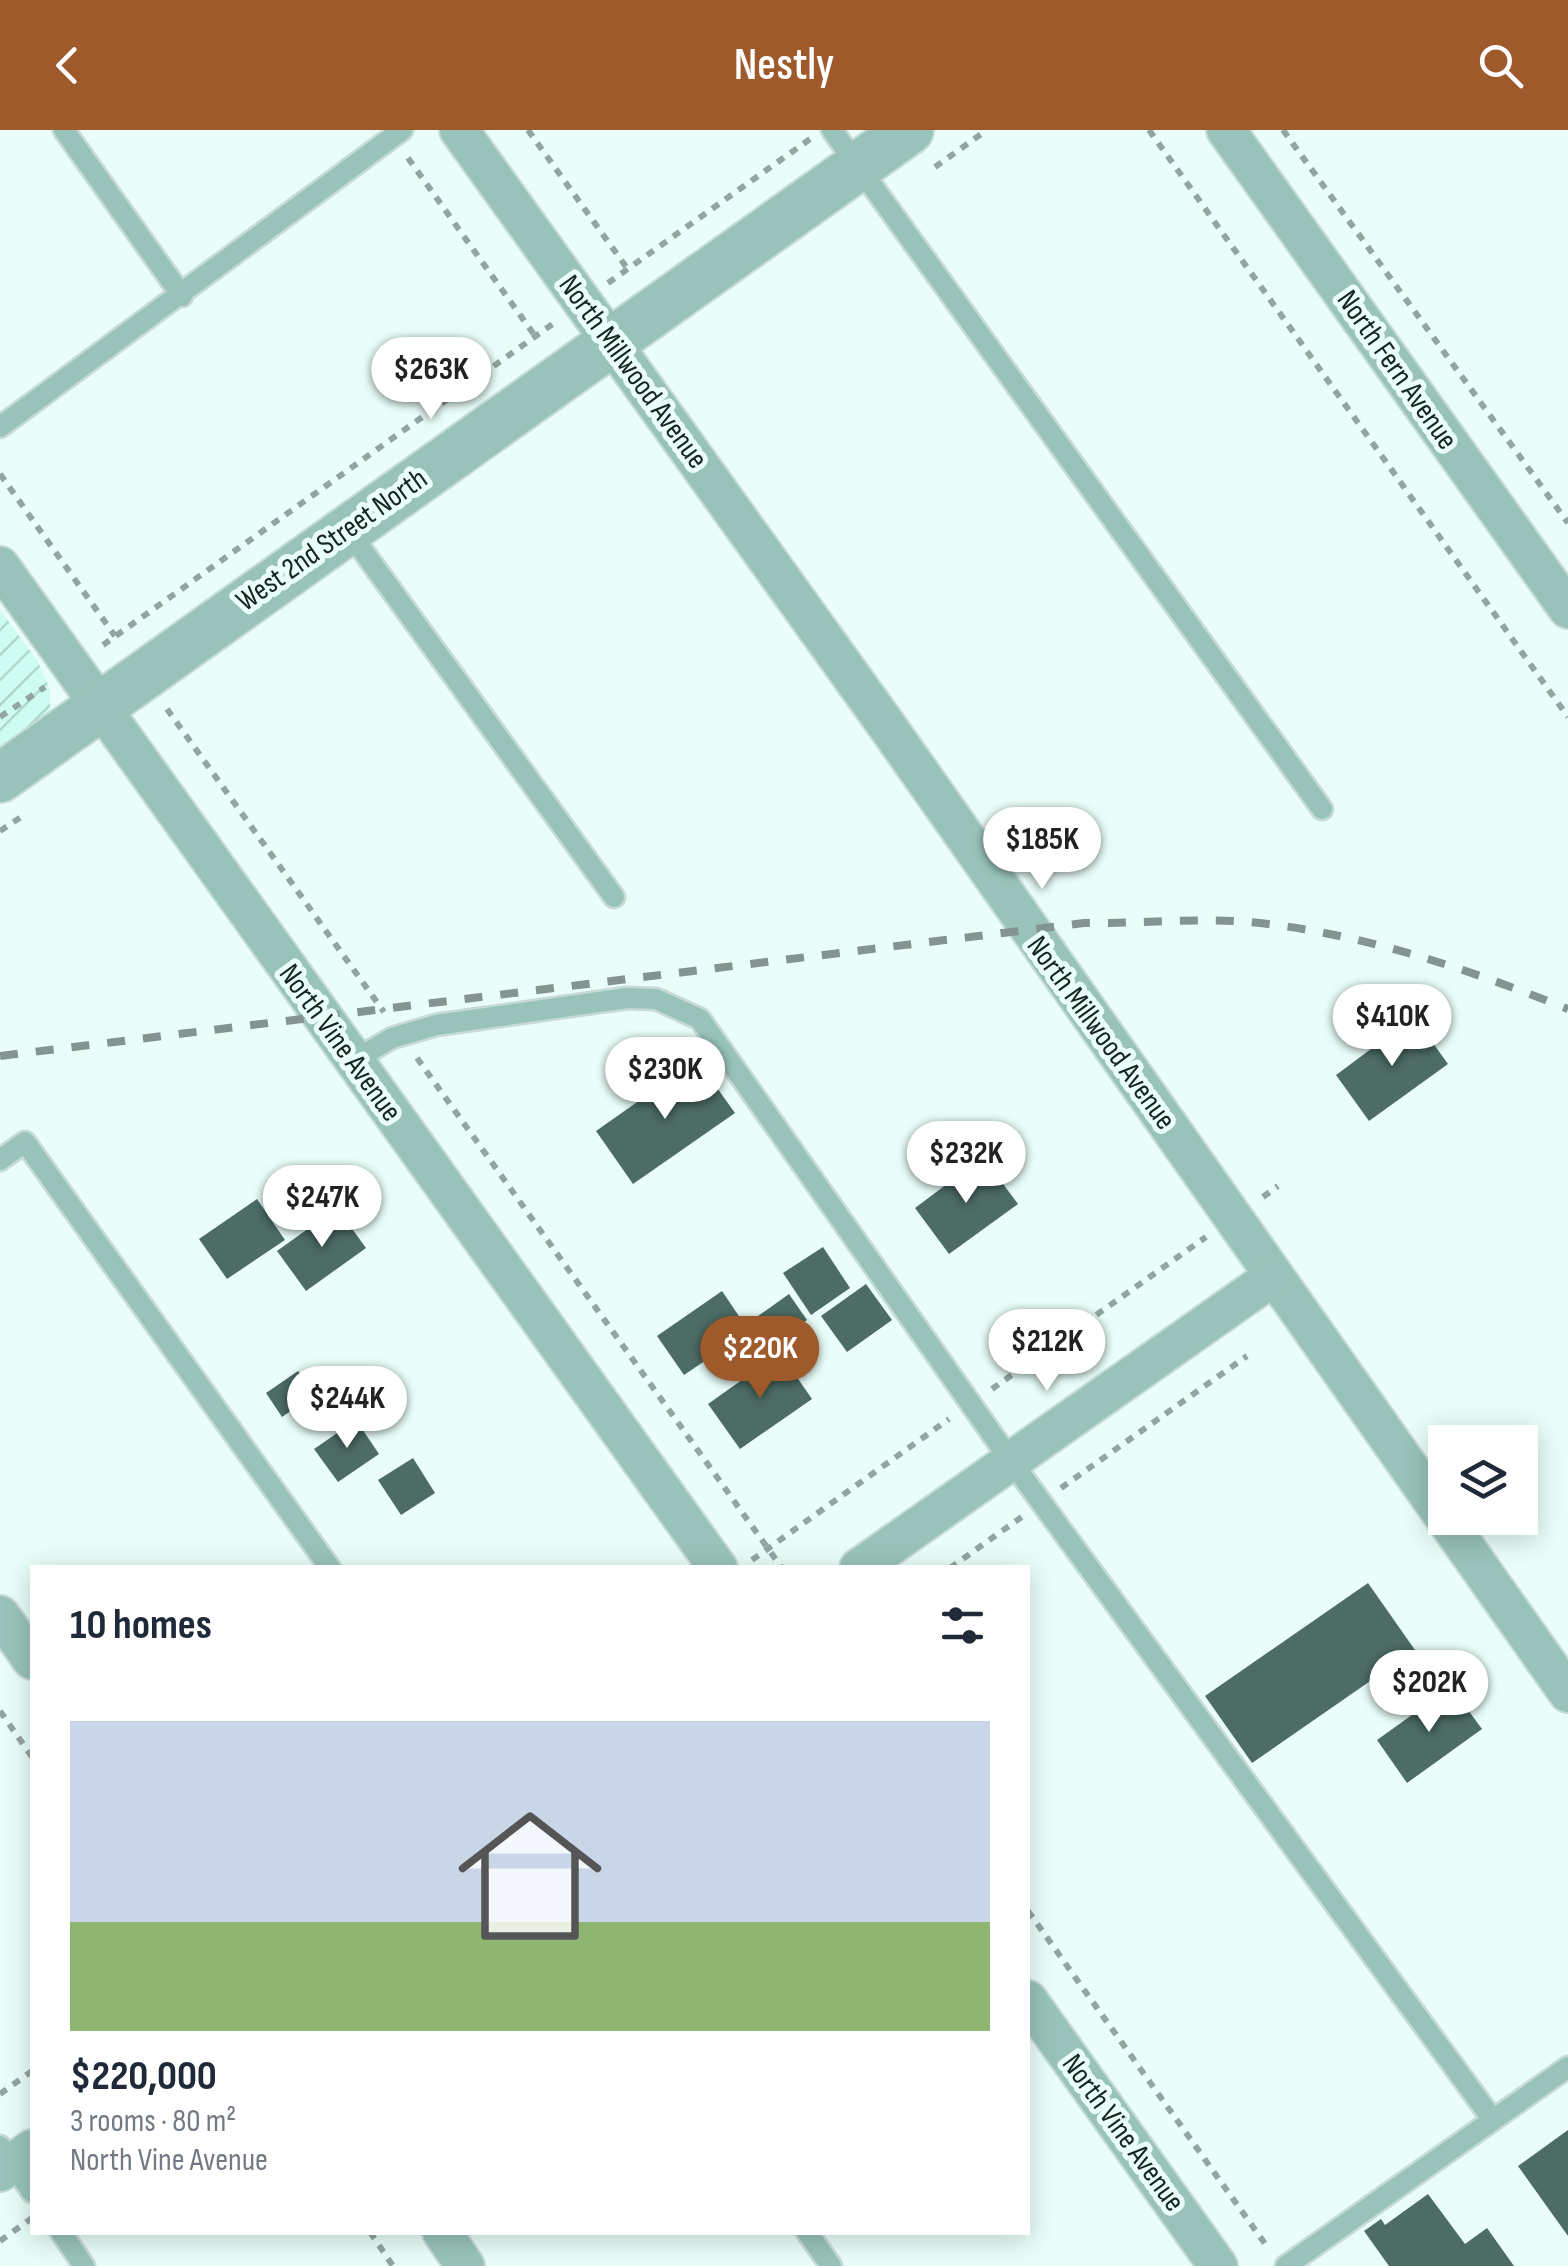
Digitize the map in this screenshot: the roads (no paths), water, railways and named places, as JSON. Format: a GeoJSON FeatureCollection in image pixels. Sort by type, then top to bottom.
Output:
{"type":"FeatureCollection","features":[{"type":"Feature","properties":{"kind":"street","name":"North Millwood Avenue"},"geometry":{"type":"LineString","coordinates":[[459,130],[1568,1693]]}},
{"type":"Feature","properties":{"kind":"street","name":"West 2nd Street North"},"geometry":{"type":"LineString","coordinates":[[0,778],[611,342],[845,148],[909,130]]}},
{"type":"Feature","properties":{"kind":"street","name":"North Fern Avenue"},"geometry":{"type":"LineString","coordinates":[[1226,130],[1568,609]]}},
{"type":"Feature","properties":{"kind":"street","name":"North Vine Avenue"},"geometry":{"type":"LineString","coordinates":[[0,566],[716,1565]]}},
{"type":"Feature","properties":{"kind":"street"},"geometry":{"type":"LineString","coordinates":[[863,1565],[1274,1276]]}},
{"type":"Feature","properties":{"kind":"street"},"geometry":{"type":"LineString","coordinates":[[0,1615],[30,1657]]}},
{"type":"Feature","properties":{"kind":"street","name":"North Vine Avenue"},"geometry":{"type":"LineString","coordinates":[[1030,2003],[1218,2266]]}},
{"type":"Feature","properties":{"kind":"street"},"geometry":{"type":"LineString","coordinates":[[444,2235],[466,2266]]}},
{"type":"Feature","properties":{"kind":"lane"},"geometry":{"type":"LineString","coordinates":[[64,130],[182,296]]}},
{"type":"Feature","properties":{"kind":"lane"},"geometry":{"type":"LineString","coordinates":[[0,427],[398,133]]}},
{"type":"Feature","properties":{"kind":"lane"},"geometry":{"type":"LineString","coordinates":[[845,148],[1322,809]]}},
{"type":"Feature","properties":{"kind":"lane"},"geometry":{"type":"LineString","coordinates":[[347,529],[614,898]]}},
{"type":"Feature","properties":{"kind":"lane"},"geometry":{"type":"LineString","coordinates":[[353,1062],[401,1035],[436,1025],[627,998],[656,999],[700,1019],[1011,1460],[1493,2120]]}},
{"type":"Feature","properties":{"kind":"lane"},"geometry":{"type":"LineString","coordinates":[[0,1160],[26,1142],[328,1565]]}},
{"type":"Feature","properties":{"kind":"lane"},"geometry":{"type":"LineString","coordinates":[[1286,2266],[1568,2067]]}},
{"type":"Feature","properties":{"kind":"lane"},"geometry":{"type":"LineString","coordinates":[[63,2235],[84,2266]]}},
{"type":"Feature","properties":{"kind":"lane"},"geometry":{"type":"LineString","coordinates":[[809,2235],[831,2266]]}},
{"type":"Feature","properties":{"kind":"railway"},"geometry":{"type":"LineString","coordinates":[[0,1056],[1084,923],[1222,921],[1307,930],[1421,957],[1568,1009]]}}]}
